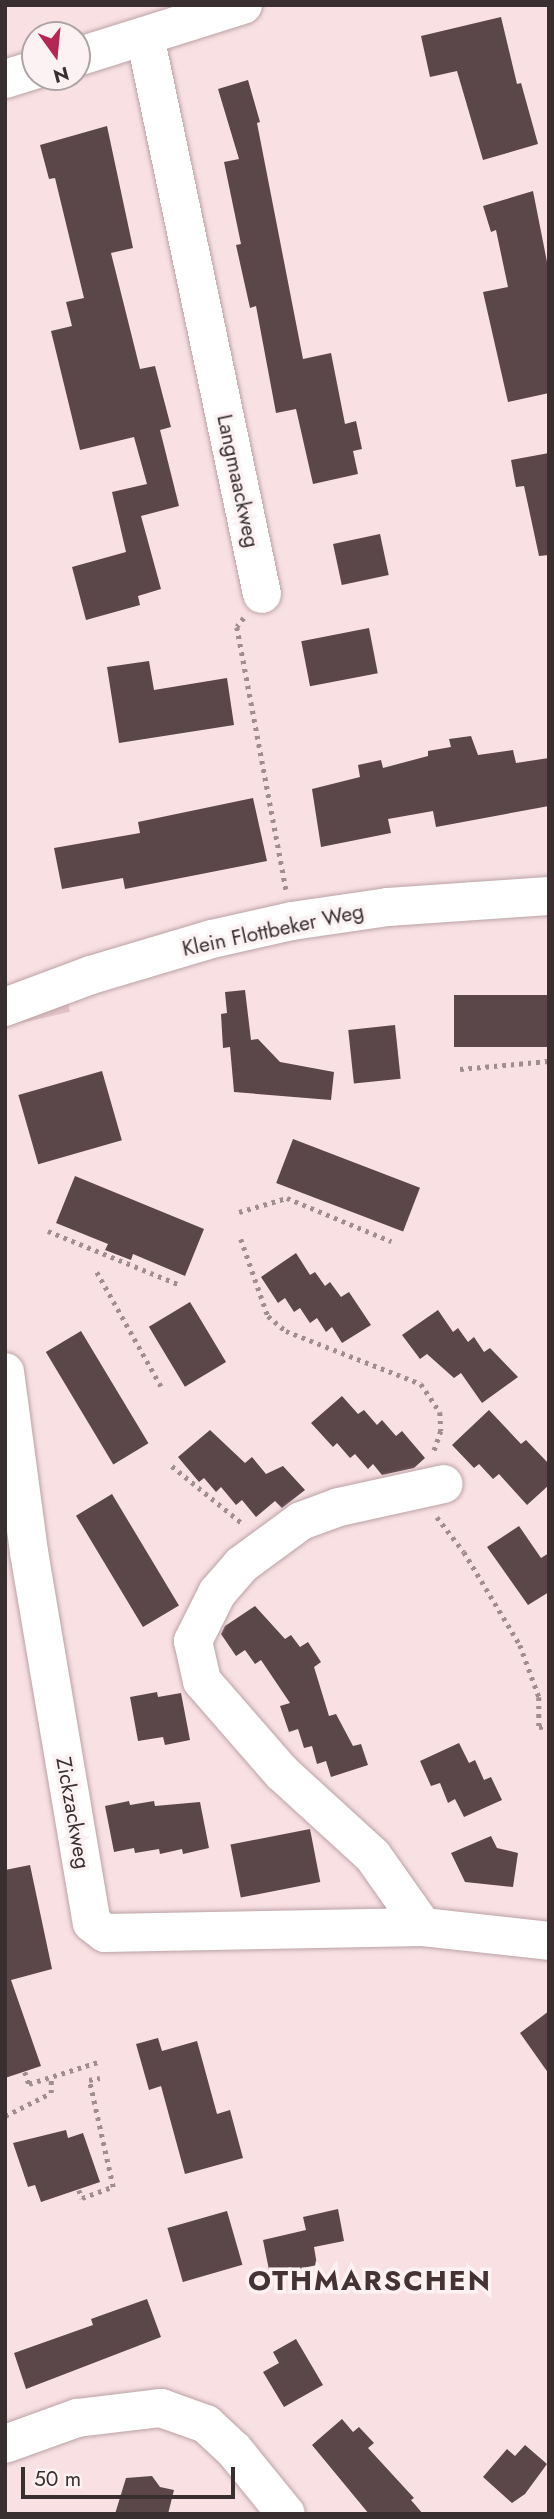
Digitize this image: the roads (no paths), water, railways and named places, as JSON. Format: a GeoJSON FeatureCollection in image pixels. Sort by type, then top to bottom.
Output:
{"type":"FeatureCollection","features":[{"type":"Feature","properties":{"kind":"street"},"geometry":{"type":"LineString","coordinates":[[91,53],[243,5]]}},
{"type":"Feature","properties":{"kind":"street","name":"Langmaackweg"},"geometry":{"type":"LineString","coordinates":[[145,36],[262,594]]}},
{"type":"Feature","properties":{"kind":"street","name":"Klein Flottbeker Weg"},"geometry":{"type":"LineString","coordinates":[[5,1007],[91,975],[212,939],[292,921],[388,907],[549,896]]}},
{"type":"Feature","properties":{"kind":"street","name":"Zickzackweg"},"geometry":{"type":"LineString","coordinates":[[5,1372],[29,1552],[92,1923],[105,1933],[422,1927],[549,1941]]}},
{"type":"Feature","properties":{"kind":"street"},"geometry":{"type":"LineString","coordinates":[[422,1927],[373,1856],[282,1773],[202,1681],[193,1641],[202,1616],[233,1574],[267,1544],[301,1521],[339,1507],[444,1484]]}},
{"type":"Feature","properties":{"kind":"street"},"geometry":{"type":"LineString","coordinates":[[5,2444],[77,2418],[161,2408],[206,2424],[234,2450],[286,2514]]}},
{"type":"Feature","properties":{"kind":"district","name":"OTHMARSCHEN"},"geometry":{"type":"Point","coordinates":[370,2281]}}]}
